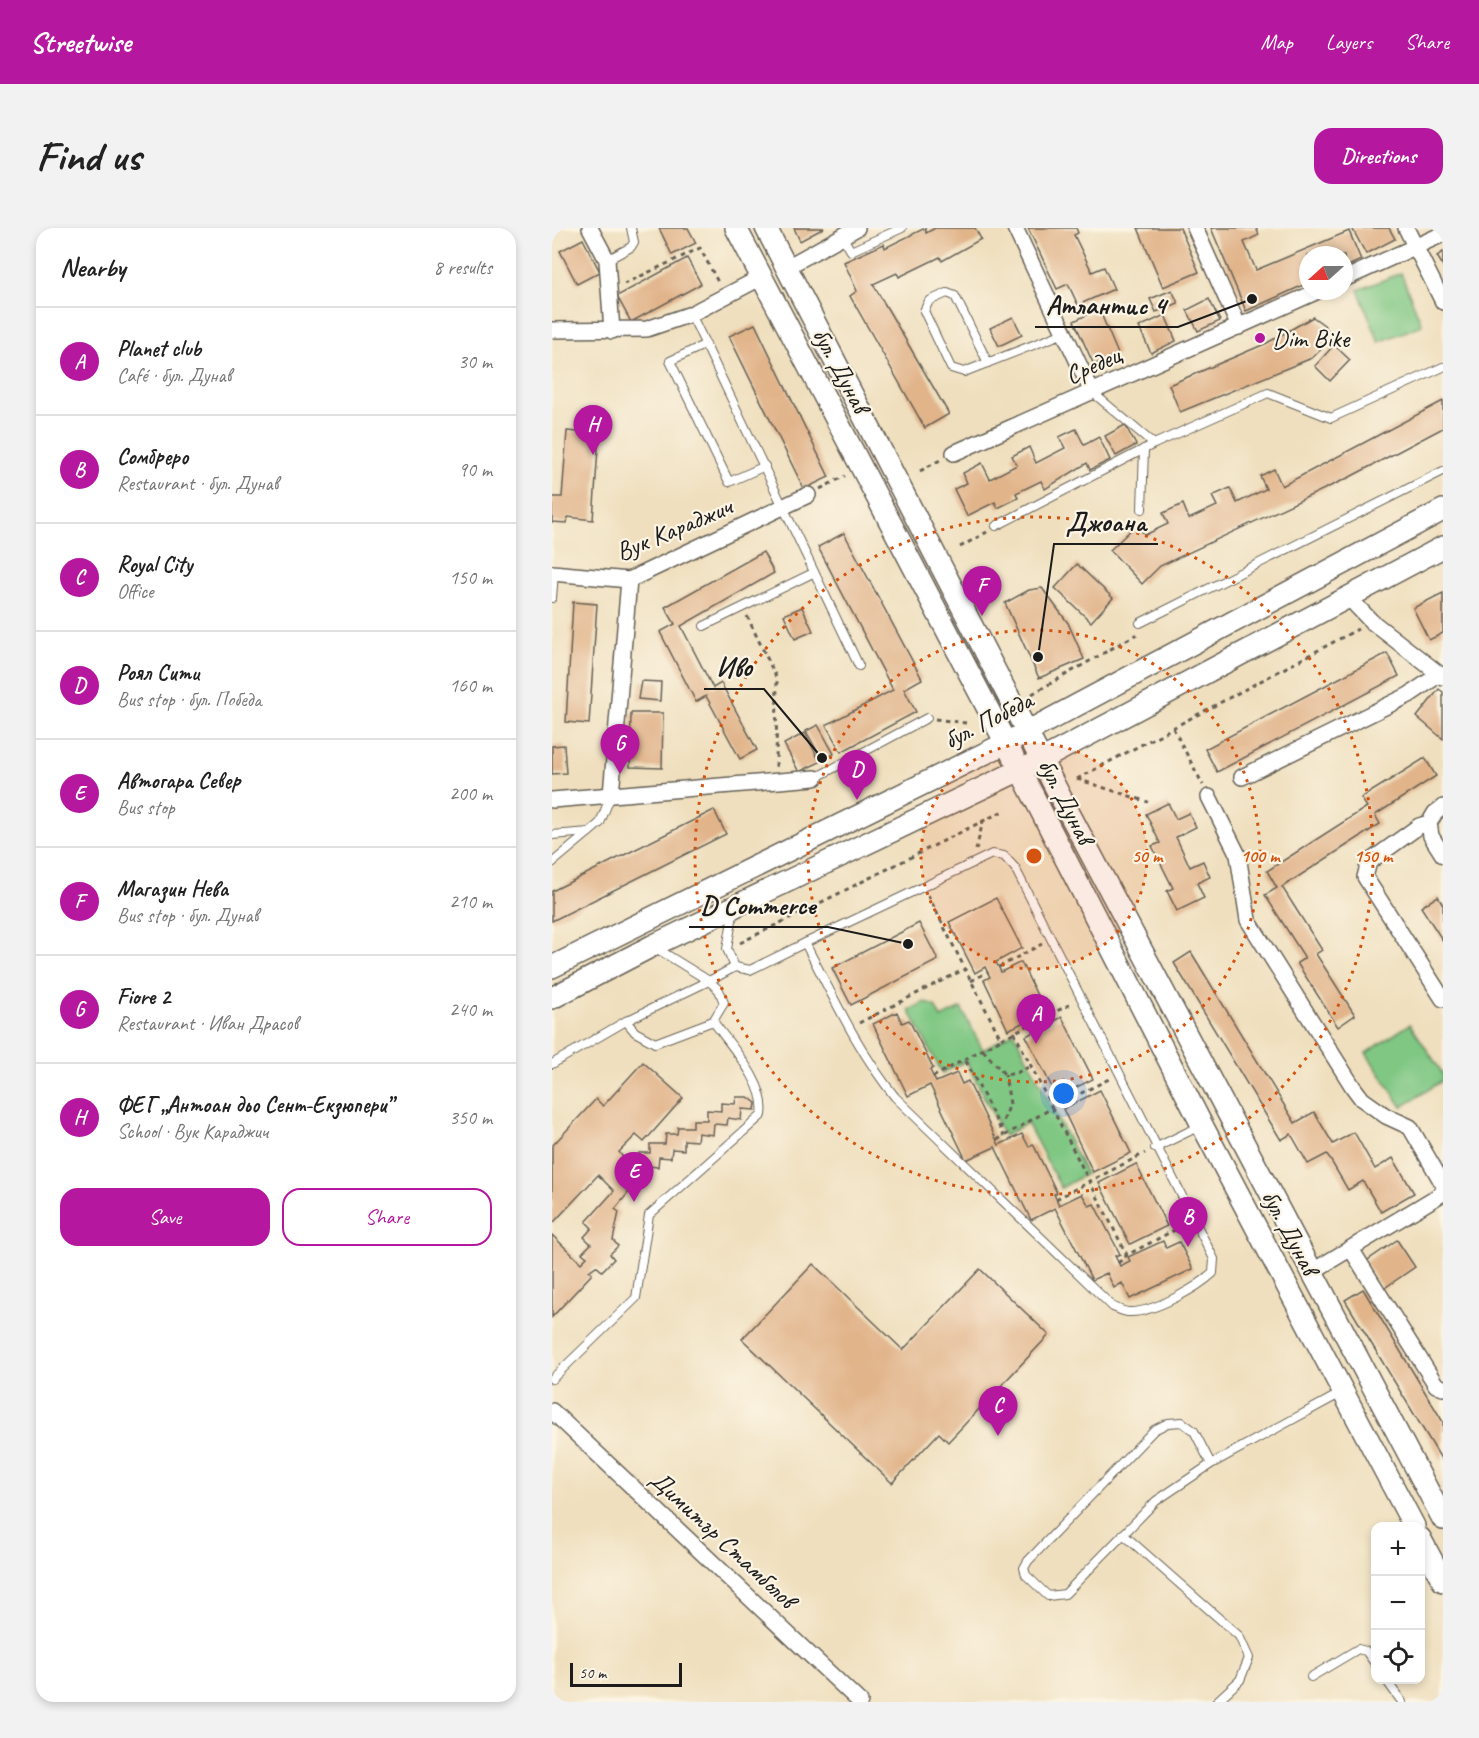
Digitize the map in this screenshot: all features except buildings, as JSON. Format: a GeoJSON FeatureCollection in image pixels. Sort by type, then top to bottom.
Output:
{"type":"FeatureCollection","features":[{"type":"Feature","properties":{"kind":"main road","name":"бул. Дунав"},"geometry":{"type":"LineString","coordinates":[[736,228],[1006,743],[1202,1125],[1411,1522]]}},
{"type":"Feature","properties":{"kind":"main road","name":"бул. Дунав"},"geometry":{"type":"LineString","coordinates":[[766,228],[1026,732],[1443,1519]]}},
{"type":"Feature","properties":{"kind":"main road","name":"бул. Победа"},"geometry":{"type":"LineString","coordinates":[[552,967],[1006,743],[1443,510]]}},
{"type":"Feature","properties":{"kind":"main road"},"geometry":{"type":"LineString","coordinates":[[552,998],[652,946],[734,909],[1041,760],[1443,547]]}},
{"type":"Feature","properties":{"kind":"main road"},"geometry":{"type":"LineString","coordinates":[[1425,1547],[1443,1581]]}},
{"type":"Feature","properties":{"kind":"street"},"geometry":{"type":"LineString","coordinates":[[590,228],[607,260],[612,331]]}},
{"type":"Feature","properties":{"kind":"street"},"geometry":{"type":"LineString","coordinates":[[787,267],[857,228]]}},
{"type":"Feature","properties":{"kind":"street"},"geometry":{"type":"LineString","coordinates":[[1015,228],[1092,392]]}},
{"type":"Feature","properties":{"kind":"street"},"geometry":{"type":"LineString","coordinates":[[1195,228],[1239,327]]}},
{"type":"Feature","properties":{"kind":"street"},"geometry":{"type":"LineString","coordinates":[[1406,228],[1443,302]]}},
{"type":"Feature","properties":{"kind":"street"},"geometry":{"type":"LineString","coordinates":[[1353,275],[1443,234]]}},
{"type":"Feature","properties":{"kind":"street"},"geometry":{"type":"LineString","coordinates":[[552,330],[647,329],[691,314],[762,277]]}},
{"type":"Feature","properties":{"kind":"street","name":"Средец"},"geometry":{"type":"LineString","coordinates":[[954,453],[1299,300]]}},
{"type":"Feature","properties":{"kind":"street","name":"Вук Караджич"},"geometry":{"type":"LineString","coordinates":[[553,573],[629,580],[808,495]]}},
{"type":"Feature","properties":{"kind":"street"},"geometry":{"type":"LineString","coordinates":[[611,795],[629,580]]}},
{"type":"Feature","properties":{"kind":"street"},"geometry":{"type":"LineString","coordinates":[[1242,777],[1409,695],[1441,675],[1371,621],[1348,597]]}},
{"type":"Feature","properties":{"kind":"street"},"geometry":{"type":"LineString","coordinates":[[552,800],[815,778]]}},
{"type":"Feature","properties":{"kind":"street"},"geometry":{"type":"LineString","coordinates":[[1209,797],[1238,855],[1248,920],[1353,1087],[1362,1099],[1386,1116],[1410,1127],[1443,1184]]}},
{"type":"Feature","properties":{"kind":"street"},"geometry":{"type":"LineString","coordinates":[[1443,807],[1435,813],[1429,823],[1431,836],[1443,855]]}},
{"type":"Feature","properties":{"kind":"street"},"geometry":{"type":"LineString","coordinates":[[1429,823],[1419,826],[1369,862],[1365,877],[1443,999]]}},
{"type":"Feature","properties":{"kind":"street"},"geometry":{"type":"LineString","coordinates":[[1313,1271],[1443,1193]]}},
{"type":"Feature","properties":{"kind":"street"},"geometry":{"type":"LineString","coordinates":[[1351,1249],[1436,1385],[1443,1388]]}},
{"type":"Feature","properties":{"kind":"street","name":"Димитър Стамболов"},"geometry":{"type":"LineString","coordinates":[[552,1411],[860,1702]]}},
{"type":"Feature","properties":{"kind":"lane"},"geometry":{"type":"LineString","coordinates":[[607,260],[631,247],[634,242],[631,228]]}},
{"type":"Feature","properties":{"kind":"lane"},"geometry":{"type":"LineString","coordinates":[[842,236],[851,251],[902,228]]}},
{"type":"Feature","properties":{"kind":"lane"},"geometry":{"type":"LineString","coordinates":[[988,363],[955,296],[947,293],[929,302],[924,311],[951,368],[964,372],[988,363],[1064,333]]}},
{"type":"Feature","properties":{"kind":"lane"},"geometry":{"type":"LineString","coordinates":[[691,314],[859,666]]}},
{"type":"Feature","properties":{"kind":"lane"},"geometry":{"type":"LineString","coordinates":[[706,344],[670,361],[729,482],[765,466]]}},
{"type":"Feature","properties":{"kind":"lane"},"geometry":{"type":"LineString","coordinates":[[996,526],[1154,444],[1268,393],[1331,418],[1443,367]]}},
{"type":"Feature","properties":{"kind":"lane"},"geometry":{"type":"LineString","coordinates":[[1092,392],[1154,444]]}},
{"type":"Feature","properties":{"kind":"lane"},"geometry":{"type":"LineString","coordinates":[[1142,509],[1144,449]]}},
{"type":"Feature","properties":{"kind":"lane"},"geometry":{"type":"LineString","coordinates":[[1140,623],[1443,471]]}},
{"type":"Feature","properties":{"kind":"lane"},"geometry":{"type":"LineString","coordinates":[[552,598],[553,573]]}},
{"type":"Feature","properties":{"kind":"lane"},"geometry":{"type":"LineString","coordinates":[[704,626],[813,573]]}},
{"type":"Feature","properties":{"kind":"lane"},"geometry":{"type":"LineString","coordinates":[[815,778],[927,718]]}},
{"type":"Feature","properties":{"kind":"lane"},"geometry":{"type":"LineString","coordinates":[[552,863],[600,823],[611,795]]}},
{"type":"Feature","properties":{"kind":"lane"},"geometry":{"type":"LineString","coordinates":[[552,835],[591,832]]}},
{"type":"Feature","properties":{"kind":"lane"},"geometry":{"type":"LineString","coordinates":[[552,1064],[626,1021],[735,967],[750,970],[975,860],[992,854],[1004,855],[1015,868],[1155,1148],[1214,1259],[1213,1273],[1202,1283],[1145,1311],[1129,1313],[1113,1307],[895,1097],[849,1028],[805,944]]}},
{"type":"Feature","properties":{"kind":"lane"},"geometry":{"type":"LineString","coordinates":[[734,909],[727,949],[735,967]]}},
{"type":"Feature","properties":{"kind":"lane"},"geometry":{"type":"LineString","coordinates":[[626,1021],[635,1032],[655,1043],[712,1021],[724,1003],[719,990],[709,981],[652,946]]}},
{"type":"Feature","properties":{"kind":"lane"},"geometry":{"type":"LineString","coordinates":[[552,1379],[636,1298],[649,1215],[762,1115],[764,1102],[760,1087],[712,1021]]}},
{"type":"Feature","properties":{"kind":"lane"},"geometry":{"type":"LineString","coordinates":[[1155,1148],[1202,1125]]}},
{"type":"Feature","properties":{"kind":"lane"},"geometry":{"type":"LineString","coordinates":[[1211,1464],[1194,1431],[1182,1422],[1168,1423],[1154,1430],[1028,1561],[1024,1568],[1026,1575],[1048,1596],[1065,1594],[1156,1501],[1211,1464],[1343,1392]]}},
{"type":"Feature","properties":{"kind":"lane"},"geometry":{"type":"LineString","coordinates":[[1123,1534],[1239,1636],[1249,1658],[1239,1680],[1216,1702]]}},
{"type":"Feature","properties":{"kind":"lane"},"geometry":{"type":"LineString","coordinates":[[1311,1677],[1358,1649],[1366,1651],[1371,1658]]}},
{"type":"Feature","properties":{"kind":"lane"},"geometry":{"type":"LineString","coordinates":[[1389,1684],[1402,1702]]}},
{"type":"Feature","properties":{"kind":"path"},"geometry":{"type":"LineString","coordinates":[[609,291],[700,248],[726,296]]}},
{"type":"Feature","properties":{"kind":"path"},"geometry":{"type":"LineString","coordinates":[[920,471],[954,453]]}},
{"type":"Feature","properties":{"kind":"path"},"geometry":{"type":"LineString","coordinates":[[808,495],[845,476]]}},
{"type":"Feature","properties":{"kind":"path"},"geometry":{"type":"LineString","coordinates":[[960,547],[996,526]]}},
{"type":"Feature","properties":{"kind":"path"},"geometry":{"type":"LineString","coordinates":[[742,607],[777,679],[776,782]]}},
{"type":"Feature","properties":{"kind":"path"},"geometry":{"type":"LineString","coordinates":[[1148,802],[1077,779],[1371,621]]}},
{"type":"Feature","properties":{"kind":"path"},"geometry":{"type":"LineString","coordinates":[[1032,694],[1130,639],[1137,634],[1140,623]]}},
{"type":"Feature","properties":{"kind":"path"},"geometry":{"type":"LineString","coordinates":[[927,718],[966,723]]}},
{"type":"Feature","properties":{"kind":"path"},"geometry":{"type":"LineString","coordinates":[[1173,728],[1209,797]]}},
{"type":"Feature","properties":{"kind":"path"},"geometry":{"type":"LineString","coordinates":[[727,949],[1005,810]]}},
{"type":"Feature","properties":{"kind":"path"},"geometry":{"type":"LineString","coordinates":[[975,860],[977,840],[983,820]]}},
{"type":"Feature","properties":{"kind":"path"},"geometry":{"type":"LineString","coordinates":[[924,886],[1001,1039]]}},
{"type":"Feature","properties":{"kind":"path"},"geometry":{"type":"LineString","coordinates":[[999,967],[1050,940]]}},
{"type":"Feature","properties":{"kind":"path"},"geometry":{"type":"LineString","coordinates":[[849,1028],[965,969]]}},
{"type":"Feature","properties":{"kind":"path"},"geometry":{"type":"LineString","coordinates":[[971,981],[988,972]]}},
{"type":"Feature","properties":{"kind":"path"},"geometry":{"type":"LineString","coordinates":[[933,1077],[966,1061],[1014,1032],[1080,1000]]}},
{"type":"Feature","properties":{"kind":"path"},"geometry":{"type":"LineString","coordinates":[[1014,1032],[1127,1255]]}},
{"type":"Feature","properties":{"kind":"path"},"geometry":{"type":"LineString","coordinates":[[983,1050],[1005,1075],[1010,1104],[1000,1129]]}},
{"type":"Feature","properties":{"kind":"path"},"geometry":{"type":"LineString","coordinates":[[966,1061],[1004,1136]]}},
{"type":"Feature","properties":{"kind":"path"},"geometry":{"type":"LineString","coordinates":[[1005,1075],[1031,1066]]}},
{"type":"Feature","properties":{"kind":"path"},"geometry":{"type":"LineString","coordinates":[[997,1140],[1118,1074]]}},
{"type":"Feature","properties":{"kind":"path"},"geometry":{"type":"LineString","coordinates":[[1056,1199],[1155,1148]]}},
{"type":"Feature","properties":{"kind":"path"},"geometry":{"type":"LineString","coordinates":[[1118,1263],[1127,1255],[1193,1221]]}},
{"type":"Feature","properties":{"kind":"green space"},"geometry":{"type":"Polygon","coordinates":[[[1401,273],[1422,325],[1379,342],[1358,290],[1401,273]]]}},
{"type":"Feature","properties":{"kind":"green space"},"geometry":{"type":"Polygon","coordinates":[[[925,1002],[935,1006],[941,1018],[961,1008],[983,1050],[1014,1032],[1086,1174],[1061,1188],[1027,1123],[1004,1136],[966,1061],[942,1073],[909,1010],[925,1002]]]}},
{"type":"Feature","properties":{"kind":"green space"},"geometry":{"type":"Polygon","coordinates":[[[1410,1024],[1443,1074],[1443,1080],[1402,1107],[1366,1053],[1410,1024]]]}},
{"type":"Feature","properties":{"kind":"place","name":"Атлантис 4"},"geometry":{"type":"Point","coordinates":[1252,299]}},
{"type":"Feature","properties":{"kind":"place","name":"Dim Bike"},"geometry":{"type":"Point","coordinates":[1260,338]}},
{"type":"Feature","properties":{"kind":"place","name":"ФЕГ „Антоан дьо Сент-Екзюпери”"},"geometry":{"type":"Point","coordinates":[593,455]}},
{"type":"Feature","properties":{"kind":"place","name":"Магазин Нева"},"geometry":{"type":"Point","coordinates":[982,616]}},
{"type":"Feature","properties":{"kind":"place","name":"Джоана"},"geometry":{"type":"Point","coordinates":[1038,657]}},
{"type":"Feature","properties":{"kind":"place","name":"Иво"},"geometry":{"type":"Point","coordinates":[822,758]}},
{"type":"Feature","properties":{"kind":"place","name":"Fiore 2"},"geometry":{"type":"Point","coordinates":[620,774]}},
{"type":"Feature","properties":{"kind":"place","name":"Роял Сити"},"geometry":{"type":"Point","coordinates":[857,800]}},
{"type":"Feature","properties":{"kind":"place","name":"D Commerce"},"geometry":{"type":"Point","coordinates":[908,944]}},
{"type":"Feature","properties":{"kind":"place","name":"Planet club"},"geometry":{"type":"Point","coordinates":[1036,1044]}},
{"type":"Feature","properties":{"kind":"place","name":"Автогара Север"},"geometry":{"type":"Point","coordinates":[634,1202]}},
{"type":"Feature","properties":{"kind":"place","name":"Сомбреро"},"geometry":{"type":"Point","coordinates":[1188,1247]}},
{"type":"Feature","properties":{"kind":"place","name":"Royal City"},"geometry":{"type":"Point","coordinates":[998,1436]}}]}
